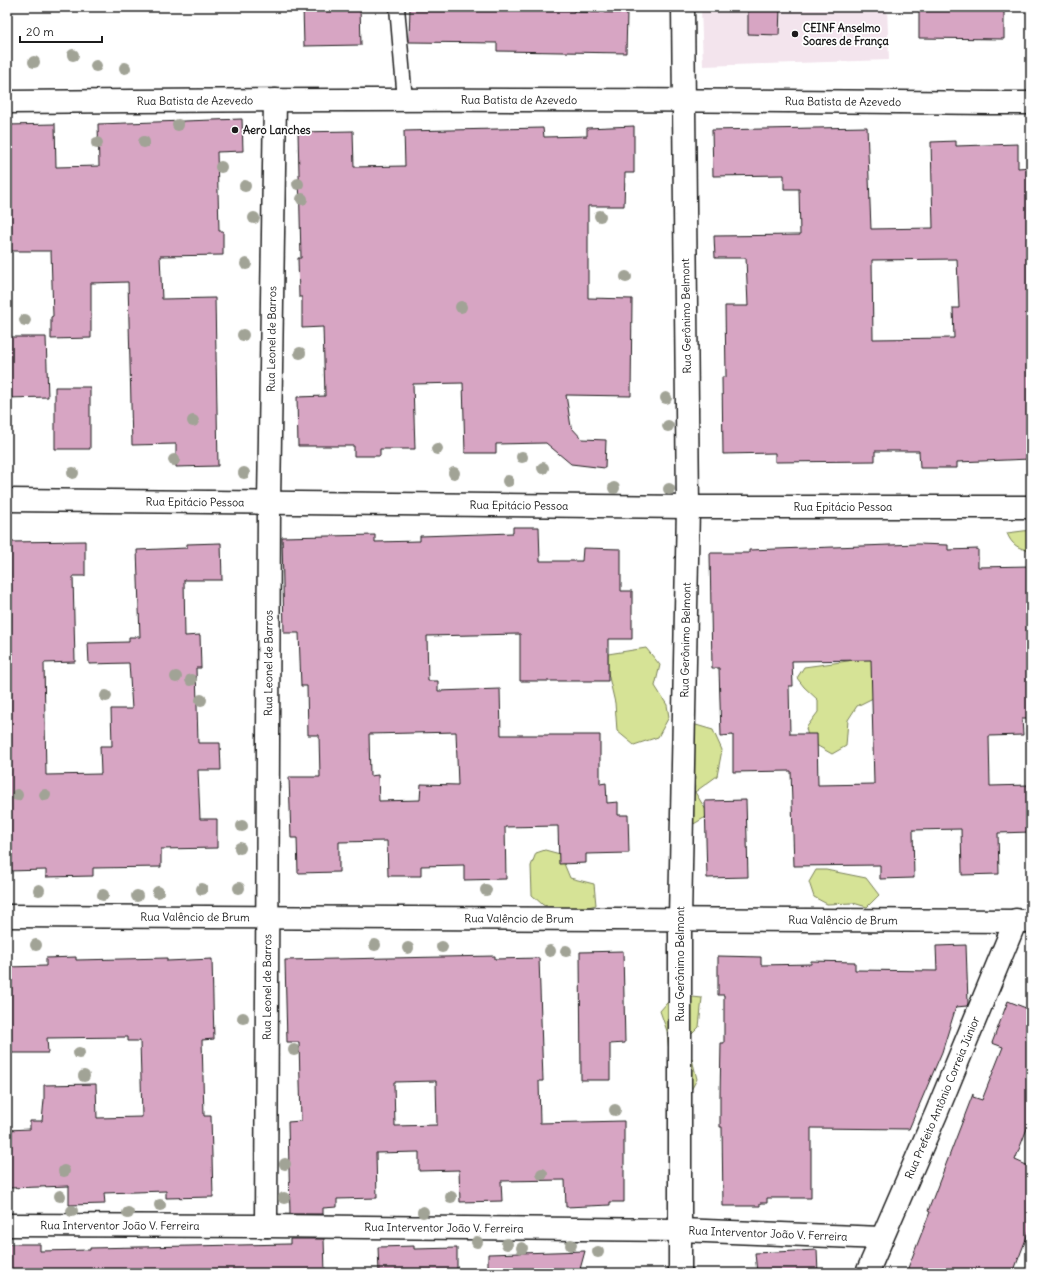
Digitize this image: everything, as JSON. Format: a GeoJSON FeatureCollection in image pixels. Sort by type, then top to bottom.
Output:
{"type":"FeatureCollection","features":[{"type":"Feature","properties":{"kind":"street","name":"Rua Gerônimo Belmont"},"geometry":{"type":"LineString","coordinates":[[680,1273],[680,919],[688,507],[683,7]]}},
{"type":"Feature","properties":{"kind":"street","name":"Rua Batista de Azevedo"},"geometry":{"type":"LineString","coordinates":[[7,102],[275,100],[683,100],[1031,103]]}},
{"type":"Feature","properties":{"kind":"street","name":"Rua Leonel de Barros"},"geometry":{"type":"LineString","coordinates":[[266,1226],[270,503],[275,100]]}},
{"type":"Feature","properties":{"kind":"street","name":"Rua Epitácio Pessoa"},"geometry":{"type":"LineString","coordinates":[[7,500],[688,507],[1031,507]]}},
{"type":"Feature","properties":{"kind":"street","name":"Rua Valêncio de Brum"},"geometry":{"type":"LineString","coordinates":[[7,916],[1024,921]]}},
{"type":"Feature","properties":{"kind":"street","name":"Rua Prefeito Antônio Correia Júnior"},"geometry":{"type":"LineString","coordinates":[[867,1273],[936,1114],[1024,921]]}},
{"type":"Feature","properties":{"kind":"street","name":"Rua Interventor João V. Ferreira"},"geometry":{"type":"LineString","coordinates":[[7,1226],[266,1226],[680,1230],[881,1238]]}},
{"type":"Feature","properties":{"kind":"lane"},"geometry":{"type":"LineString","coordinates":[[397,7],[405,100]]}},
{"type":"Feature","properties":{"kind":"shaded area","name":"CEINF Anselmo Soares de França"},"geometry":{"type":"Polygon","coordinates":[[[701,7],[887,7],[889,60],[703,66],[701,7]]]}},
{"type":"Feature","properties":{"kind":"green space"},"geometry":{"type":"Polygon","coordinates":[[[1031,530],[1031,550],[1016,546],[1007,533],[1031,530]]]}},
{"type":"Feature","properties":{"kind":"green space"},"geometry":{"type":"Polygon","coordinates":[[[646,648],[660,665],[655,686],[667,705],[669,717],[658,737],[634,745],[617,731],[615,703],[608,673],[608,654],[646,648]]]}},
{"type":"Feature","properties":{"kind":"green space"},"geometry":{"type":"Polygon","coordinates":[[[870,655],[883,667],[875,697],[857,706],[848,720],[846,746],[832,754],[809,741],[806,728],[818,712],[818,700],[797,678],[804,667],[848,661],[870,655]]]}},
{"type":"Feature","properties":{"kind":"green space"},"geometry":{"type":"Polygon","coordinates":[[[686,722],[713,730],[722,750],[717,776],[695,792],[709,815],[692,825],[686,722]]]}},
{"type":"Feature","properties":{"kind":"green space"},"geometry":{"type":"Polygon","coordinates":[[[545,850],[560,854],[570,878],[594,884],[596,905],[572,911],[543,905],[532,895],[531,866],[536,853],[545,850]]]}},
{"type":"Feature","properties":{"kind":"green space"},"geometry":{"type":"Polygon","coordinates":[[[816,870],[826,870],[866,878],[879,895],[867,907],[853,903],[827,904],[814,897],[809,882],[816,870]]]}},
{"type":"Feature","properties":{"kind":"green space"},"geometry":{"type":"Polygon","coordinates":[[[674,995],[702,998],[699,1027],[687,1039],[697,1079],[688,1096],[672,1087],[667,1031],[660,1011],[674,995]]]}},
{"type":"Feature","properties":{"kind":"building"},"geometry":{"type":"Polygon","coordinates":[[[303,7],[360,7],[361,45],[304,46],[303,7]]]}},
{"type":"Feature","properties":{"kind":"building"},"geometry":{"type":"Polygon","coordinates":[[[410,7],[574,7],[574,12],[627,13],[626,53],[497,51],[497,43],[409,42],[410,7]]]}},
{"type":"Feature","properties":{"kind":"building"},"geometry":{"type":"Polygon","coordinates":[[[748,7],[780,7],[779,35],[748,34],[748,7]]]}},
{"type":"Feature","properties":{"kind":"building"},"geometry":{"type":"Polygon","coordinates":[[[919,7],[1004,7],[1004,39],[919,38],[919,7]]]}},
{"type":"Feature","properties":{"kind":"building"},"geometry":{"type":"Polygon","coordinates":[[[242,119],[243,151],[217,152],[219,231],[223,231],[223,255],[160,256],[162,299],[215,298],[218,466],[176,467],[176,444],[132,445],[128,282],[91,283],[91,338],[51,339],[51,317],[53,316],[51,251],[7,251],[7,125],[55,124],[56,167],[99,166],[98,124],[242,119]]]}},
{"type":"Feature","properties":{"kind":"building"},"geometry":{"type":"Polygon","coordinates":[[[634,126],[634,173],[625,173],[624,206],[588,206],[588,298],[632,299],[631,396],[566,395],[571,427],[582,439],[606,440],[605,468],[571,464],[546,443],[496,444],[496,453],[465,453],[463,383],[413,384],[415,449],[380,449],[380,456],[354,456],[354,446],[298,446],[297,397],[325,396],[323,327],[302,328],[302,297],[299,297],[298,258],[301,258],[298,132],[353,131],[354,167],[405,166],[404,131],[543,128],[544,137],[587,136],[587,128],[634,126]]]}},
{"type":"Feature","properties":{"kind":"building"},"geometry":{"type":"Polygon","coordinates":[[[867,127],[871,229],[933,228],[931,142],[956,141],[956,146],[1018,144],[1018,168],[1031,167],[1031,459],[957,462],[957,468],[920,468],[919,451],[875,451],[875,461],[775,462],[775,453],[723,454],[722,377],[726,377],[725,306],[748,306],[746,258],[715,258],[714,236],[800,235],[799,189],[784,189],[784,175],[713,176],[712,130],[867,127]],[[957,259],[872,260],[873,339],[954,338],[953,308],[959,308],[957,259]]]}},
{"type":"Feature","properties":{"kind":"building"},"geometry":{"type":"Polygon","coordinates":[[[7,337],[46,337],[48,397],[7,398],[7,337]]]}},
{"type":"Feature","properties":{"kind":"building"},"geometry":{"type":"Polygon","coordinates":[[[55,387],[90,387],[90,449],[55,449],[55,387]]]}},
{"type":"Feature","properties":{"kind":"building"},"geometry":{"type":"Polygon","coordinates":[[[513,527],[539,527],[540,561],[582,561],[583,548],[621,549],[621,591],[632,591],[632,639],[608,639],[608,681],[520,681],[520,634],[427,636],[428,681],[438,681],[438,691],[500,689],[501,735],[600,735],[600,784],[606,783],[607,803],[618,802],[618,815],[628,815],[629,853],[586,854],[586,863],[559,864],[558,826],[505,827],[506,879],[464,880],[464,865],[421,866],[421,876],[388,876],[387,841],[339,842],[339,872],[298,873],[297,838],[291,838],[289,777],[320,777],[319,735],[308,735],[307,686],[301,686],[299,633],[284,633],[282,537],[375,535],[375,542],[420,541],[420,536],[513,533],[513,527]],[[456,732],[369,734],[370,776],[378,775],[379,801],[420,800],[421,784],[458,785],[456,732]]]}},
{"type":"Feature","properties":{"kind":"building"},"geometry":{"type":"Polygon","coordinates":[[[85,541],[85,576],[73,576],[75,662],[44,663],[46,775],[101,774],[100,746],[112,746],[111,709],[132,709],[129,663],[89,664],[88,643],[129,642],[129,637],[140,637],[137,550],[187,548],[187,544],[221,543],[222,580],[184,580],[185,636],[200,635],[201,668],[196,668],[198,743],[220,743],[221,770],[198,770],[200,819],[217,819],[217,848],[161,849],[161,867],[93,868],[93,876],[46,877],[46,870],[7,871],[7,588],[10,588],[9,542],[85,541]]]}},
{"type":"Feature","properties":{"kind":"building"},"geometry":{"type":"Polygon","coordinates":[[[918,544],[948,545],[948,550],[978,549],[978,567],[1031,566],[1031,718],[1022,718],[1023,735],[989,736],[990,786],[1030,785],[1031,832],[998,833],[999,874],[962,875],[961,829],[913,830],[914,878],[880,879],[880,865],[794,866],[791,771],[733,772],[733,735],[721,736],[719,668],[712,668],[710,553],[749,553],[749,550],[918,544]],[[871,660],[792,661],[793,686],[789,686],[790,734],[817,734],[818,785],[874,784],[871,660]]]}},
{"type":"Feature","properties":{"kind":"building"},"geometry":{"type":"Polygon","coordinates":[[[746,800],[748,877],[707,878],[705,801],[746,800]]]}},
{"type":"Feature","properties":{"kind":"building"},"geometry":{"type":"Polygon","coordinates":[[[966,945],[968,1003],[967,1006],[956,1007],[942,1052],[909,1129],[811,1128],[811,1198],[767,1198],[767,1203],[760,1203],[760,1206],[723,1206],[720,1095],[721,1043],[724,1043],[724,995],[718,995],[718,956],[761,957],[761,965],[811,964],[811,961],[855,962],[855,970],[937,971],[936,946],[966,945]]]}},
{"type":"Feature","properties":{"kind":"building"},"geometry":{"type":"Polygon","coordinates":[[[623,951],[625,1043],[610,1044],[610,1080],[581,1080],[580,952],[623,951]]]}},
{"type":"Feature","properties":{"kind":"building"},"geometry":{"type":"Polygon","coordinates":[[[495,956],[495,959],[539,958],[543,1081],[539,1081],[540,1123],[624,1121],[624,1202],[610,1202],[610,1205],[566,1207],[565,1180],[501,1181],[502,1201],[460,1202],[459,1170],[419,1171],[419,1152],[376,1153],[377,1198],[337,1199],[337,1207],[323,1208],[323,1214],[290,1214],[288,1122],[301,1121],[299,1042],[287,1042],[285,960],[495,956]],[[436,1081],[394,1082],[395,1126],[437,1125],[436,1081]]]}},
{"type":"Feature","properties":{"kind":"building"},"geometry":{"type":"Polygon","coordinates":[[[76,957],[76,960],[167,958],[167,961],[212,959],[214,1039],[202,1040],[204,1116],[211,1116],[213,1197],[166,1198],[166,1191],[104,1193],[105,1204],[69,1205],[69,1186],[9,1188],[7,1130],[30,1129],[30,1121],[42,1121],[44,1085],[96,1084],[97,1118],[142,1117],[140,1041],[128,1041],[128,1037],[47,1038],[48,1053],[7,1053],[7,967],[46,966],[46,958],[76,957]]]}},
{"type":"Feature","properties":{"kind":"building"},"geometry":{"type":"Polygon","coordinates":[[[1008,1001],[1031,1010],[1031,1118],[1015,1160],[1031,1167],[1031,1226],[1013,1273],[906,1273],[973,1094],[973,1097],[982,1100],[1003,1047],[992,1043],[1008,1001]]]}},
{"type":"Feature","properties":{"kind":"building"},"geometry":{"type":"Polygon","coordinates":[[[290,1239],[324,1239],[325,1273],[7,1273],[7,1244],[40,1244],[40,1251],[90,1250],[90,1248],[290,1244],[290,1239]]]}},
{"type":"Feature","properties":{"kind":"building"},"geometry":{"type":"Polygon","coordinates":[[[414,1246],[414,1249],[457,1248],[457,1273],[379,1273],[378,1247],[414,1246]]]}},
{"type":"Feature","properties":{"kind":"building"},"geometry":{"type":"Polygon","coordinates":[[[817,1250],[818,1273],[757,1273],[755,1253],[817,1250]]]}},
{"type":"Feature","properties":{"kind":"building"},"geometry":{"type":"Polygon","coordinates":[[[585,1251],[579,1273],[488,1273],[488,1254],[585,1251]]]}},
{"type":"Feature","properties":{"kind":"place","name":"CEINF Anselmo Soares de França"},"geometry":{"type":"Point","coordinates":[795,34]}},
{"type":"Feature","properties":{"kind":"place","name":"Aero Lanches"},"geometry":{"type":"Point","coordinates":[235,130]}}]}
